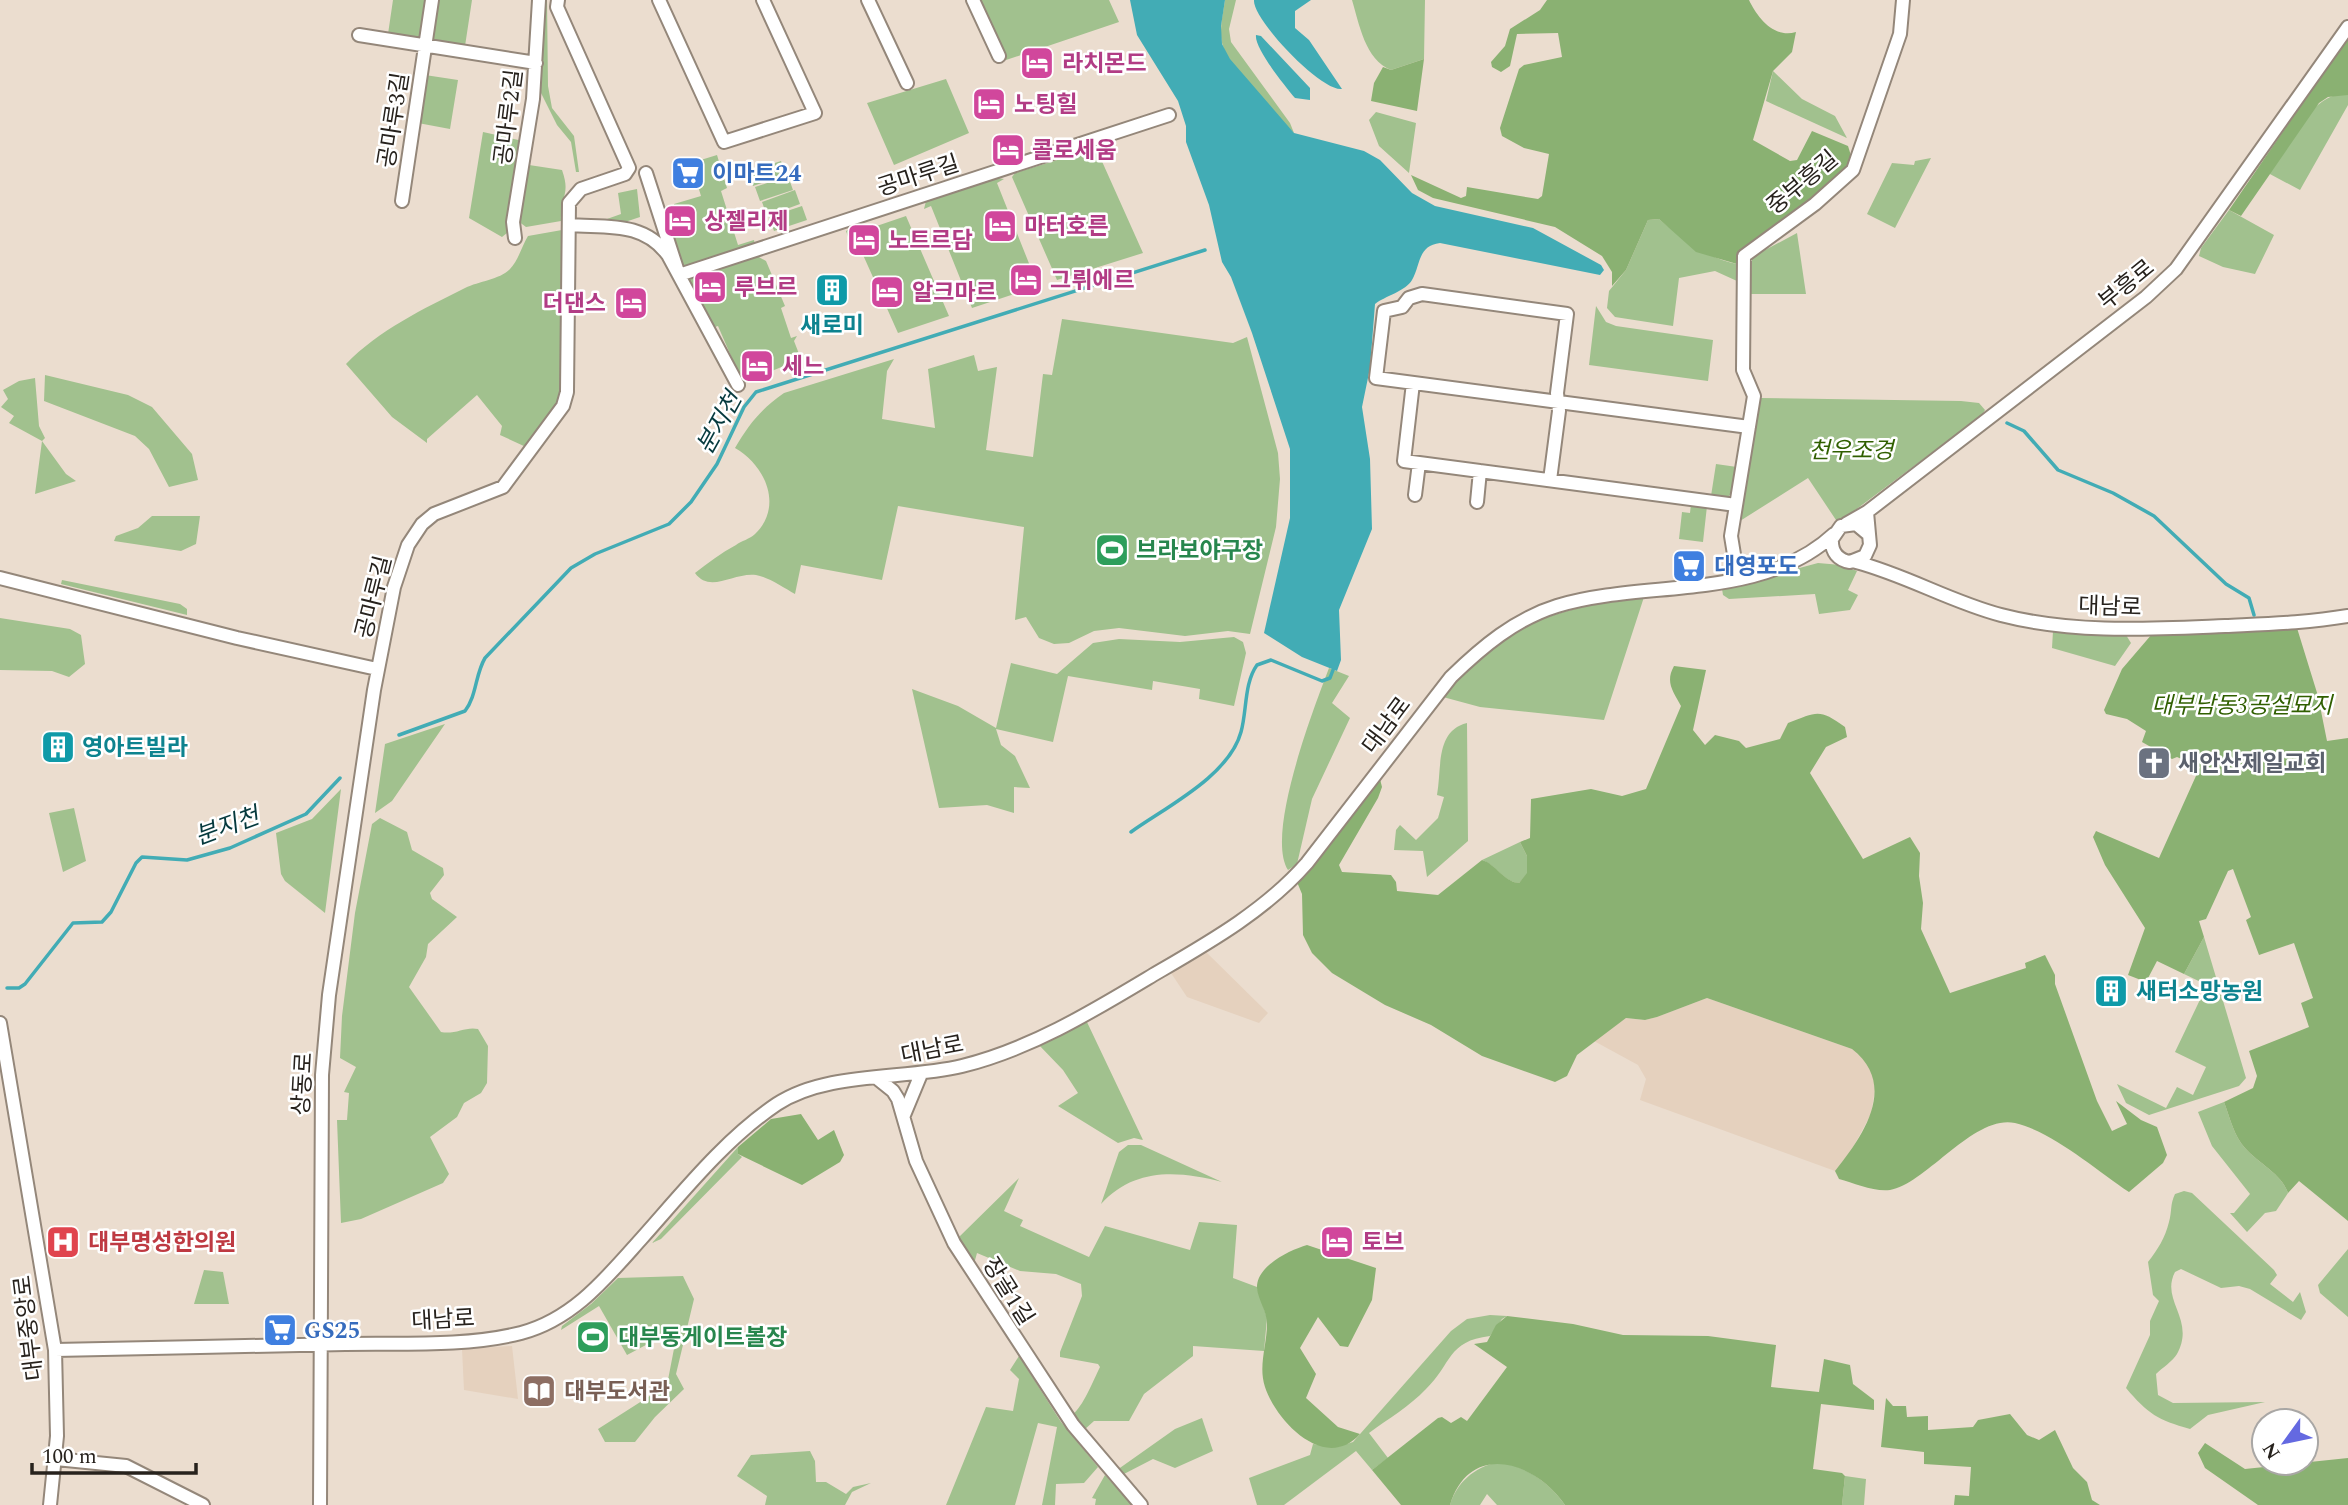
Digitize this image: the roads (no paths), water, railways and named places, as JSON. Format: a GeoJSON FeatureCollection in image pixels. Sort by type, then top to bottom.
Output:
{"type":"FeatureCollection","features":[{"type":"Feature","properties":{"kind":"street","name":"공마루3길"},"geometry":{"type":"LineString","coordinates":[[402,201],[432,0]]}},
{"type":"Feature","properties":{"kind":"street","name":"공마루2길"},"geometry":{"type":"LineString","coordinates":[[515,237],[513,222],[528,138],[539,0]]}},
{"type":"Feature","properties":{"kind":"street","name":"공마루길"},"geometry":{"type":"LineString","coordinates":[[0,578],[225,635],[377,669],[394,587],[416,531],[434,514],[503,488],[566,401],[566,295],[571,271],[569,203],[576,193],[625,174],[629,168],[557,8],[558,0]]}},
{"type":"Feature","properties":{"kind":"street"},"geometry":{"type":"LineString","coordinates":[[659,0],[724,142],[815,113],[763,0]]}},
{"type":"Feature","properties":{"kind":"street"},"geometry":{"type":"LineString","coordinates":[[868,0],[907,83]]}},
{"type":"Feature","properties":{"kind":"street"},"geometry":{"type":"LineString","coordinates":[[973,0],[999,56]]}},
{"type":"Feature","properties":{"kind":"street","name":"중부흥길"},"geometry":{"type":"LineString","coordinates":[[1749,427],[1754,396],[1744,370],[1744,256],[1815,204],[1853,170],[1859,161],[1900,34],[1903,0]]}},
{"type":"Feature","properties":{"kind":"street","name":"부흥로"},"geometry":{"type":"LineString","coordinates":[[1846,524],[1867,512],[2146,298],[2176,269],[2348,27]]}},
{"type":"Feature","properties":{"kind":"street","name":"공마루3길"},"geometry":{"type":"LineString","coordinates":[[359,36],[536,64]]}},
{"type":"Feature","properties":{"kind":"street","name":"공마루길"},"geometry":{"type":"LineString","coordinates":[[679,275],[1169,115]]}},
{"type":"Feature","properties":{"kind":"street"},"geometry":{"type":"LineString","coordinates":[[646,173],[679,275]]}},
{"type":"Feature","properties":{"kind":"street"},"geometry":{"type":"LineString","coordinates":[[569,225],[645,233],[659,244],[679,275],[738,385]]}},
{"type":"Feature","properties":{"kind":"street"},"geometry":{"type":"LineString","coordinates":[[1550,480],[1558,402],[1567,314],[1422,294],[1409,298],[1402,307],[1387,309],[1381,314],[1376,378],[1413,383],[1558,402],[1749,427],[1731,536],[1738,579]]}},
{"type":"Feature","properties":{"kind":"street"},"geometry":{"type":"LineString","coordinates":[[1413,383],[1404,461],[1736,505]]}},
{"type":"Feature","properties":{"kind":"street"},"geometry":{"type":"LineString","coordinates":[[1415,495],[1419,463]]}},
{"type":"Feature","properties":{"kind":"street"},"geometry":{"type":"LineString","coordinates":[[1478,502],[1480,471]]}},
{"type":"Feature","properties":{"kind":"street"},"geometry":{"type":"LineString","coordinates":[[1867,512],[1869,540],[1880,568]]}},
{"type":"Feature","properties":{"kind":"street"},"geometry":{"type":"LineString","coordinates":[[1814,552],[1846,524],[1856,524],[1869,540]]}},
{"type":"Feature","properties":{"kind":"street"},"geometry":{"type":"LineString","coordinates":[[1834,534],[1832,545],[1840,559]]}},
{"type":"Feature","properties":{"kind":"street"},"geometry":{"type":"LineString","coordinates":[[1814,552],[1856,562],[1865,556],[1869,540]]}},
{"type":"Feature","properties":{"kind":"street","name":"대남로"},"geometry":{"type":"LineString","coordinates":[[55,1350],[499,1337],[549,1322],[598,1287],[708,1167],[761,1116],[804,1090],[921,1074],[989,1058],[1037,1039],[1123,993],[1252,913],[1291,881],[1307,863],[1451,677],[1474,654],[1516,624],[1547,609],[1580,600],[1738,579],[1814,552]]}},
{"type":"Feature","properties":{"kind":"street","name":"대남로"},"geometry":{"type":"LineString","coordinates":[[1856,562],[1880,568],[1960,603],[2031,622],[2160,629],[2293,623],[2348,616]]}},
{"type":"Feature","properties":{"kind":"street","name":"상동로"},"geometry":{"type":"LineString","coordinates":[[320,1505],[322,1075],[329,995],[377,669]]}},
{"type":"Feature","properties":{"kind":"street","name":"대부중앙로"},"geometry":{"type":"LineString","coordinates":[[0,1023],[55,1350],[56,1459],[50,1505]]}},
{"type":"Feature","properties":{"kind":"street"},"geometry":{"type":"LineString","coordinates":[[904,1115],[921,1074]]}},
{"type":"Feature","properties":{"kind":"street","name":"장골1길"},"geometry":{"type":"LineString","coordinates":[[878,1079],[893,1091],[904,1115],[928,1191],[989,1301],[1073,1425],[1141,1505]]}},
{"type":"Feature","properties":{"kind":"street"},"geometry":{"type":"LineString","coordinates":[[56,1459],[126,1466],[204,1505]]}},
{"type":"Feature","properties":{"kind":"water"},"geometry":{"type":"Polygon","coordinates":[[[1130,0],[1225,0],[1221,26],[1222,44],[1230,59],[1294,133],[1364,151],[1380,160],[1412,193],[1435,206],[1533,228],[1601,265],[1604,270],[1600,275],[1440,243],[1423,252],[1409,284],[1375,304],[1370,368],[1362,407],[1370,459],[1372,529],[1339,610],[1341,660],[1337,671],[1302,657],[1264,633],[1290,518],[1290,449],[1252,333],[1231,277],[1222,262],[1209,205],[1186,142],[1186,126],[1178,101],[1137,35],[1130,0]]]}},
{"type":"Feature","properties":{"kind":"water"},"geometry":{"type":"Polygon","coordinates":[[[1254,0],[1311,0],[1295,11],[1295,28],[1309,40],[1342,89],[1332,87],[1319,79],[1289,53],[1264,22],[1254,0]]]}},
{"type":"Feature","properties":{"kind":"water"},"geometry":{"type":"Polygon","coordinates":[[[1256,35],[1261,36],[1310,88],[1310,100],[1295,98],[1260,49],[1256,35]]]}},
{"type":"Feature","properties":{"kind":"waterway","name":"분지천"},"geometry":{"type":"LineString","coordinates":[[399,735],[465,711],[485,658],[571,568],[595,554],[669,524],[691,502],[717,464],[744,407],[756,392],[1205,250]]}},
{"type":"Feature","properties":{"kind":"waterway"},"geometry":{"type":"LineString","coordinates":[[2007,423],[2024,431],[2058,470],[2113,493],[2154,516],[2226,584],[2249,598],[2254,615]]}},
{"type":"Feature","properties":{"kind":"waterway"},"geometry":{"type":"LineString","coordinates":[[1131,832],[1195,789],[1224,763],[1241,732],[1248,689],[1257,665],[1271,660],[1322,681],[1330,678],[1333,670]]}},
{"type":"Feature","properties":{"kind":"waterway","name":"분지천"},"geometry":{"type":"LineString","coordinates":[[7,988],[19,988],[25,984],[73,923],[102,922],[111,912],[136,863],[142,857],[187,860],[230,848],[306,814],[340,778]]}},
{"type":"Feature","properties":{"kind":"place","name":"라치몬드"},"geometry":{"type":"Point","coordinates":[1037,63]}},
{"type":"Feature","properties":{"kind":"place","name":"노팅힐"},"geometry":{"type":"Point","coordinates":[989,104]}},
{"type":"Feature","properties":{"kind":"place","name":"콜로세움"},"geometry":{"type":"Point","coordinates":[1008,150]}},
{"type":"Feature","properties":{"kind":"place","name":"이마트24"},"geometry":{"type":"Point","coordinates":[688,173]}},
{"type":"Feature","properties":{"kind":"place","name":"상젤리제"},"geometry":{"type":"Point","coordinates":[680,221]}},
{"type":"Feature","properties":{"kind":"place","name":"마터호른"},"geometry":{"type":"Point","coordinates":[1000,226]}},
{"type":"Feature","properties":{"kind":"place","name":"노트르담"},"geometry":{"type":"Point","coordinates":[864,240]}},
{"type":"Feature","properties":{"kind":"place","name":"그뤼에르"},"geometry":{"type":"Point","coordinates":[1026,280]}},
{"type":"Feature","properties":{"kind":"place","name":"루브르"},"geometry":{"type":"Point","coordinates":[710,287]}},
{"type":"Feature","properties":{"kind":"place","name":"새로미"},"geometry":{"type":"Point","coordinates":[832,290]}},
{"type":"Feature","properties":{"kind":"place","name":"알크마르"},"geometry":{"type":"Point","coordinates":[887,292]}},
{"type":"Feature","properties":{"kind":"place","name":"더댄스"},"geometry":{"type":"Point","coordinates":[631,303]}},
{"type":"Feature","properties":{"kind":"place","name":"세느"},"geometry":{"type":"Point","coordinates":[757,366]}},
{"type":"Feature","properties":{"kind":"place","name":"브라보야구장"},"geometry":{"type":"Point","coordinates":[1112,550]}},
{"type":"Feature","properties":{"kind":"place","name":"대영포도"},"geometry":{"type":"Point","coordinates":[1689,566]}},
{"type":"Feature","properties":{"kind":"place","name":"영아트빌라"},"geometry":{"type":"Point","coordinates":[58,747]}},
{"type":"Feature","properties":{"kind":"place","name":"새안산제일교회"},"geometry":{"type":"Point","coordinates":[2154,763]}},
{"type":"Feature","properties":{"kind":"place","name":"새터소망농원"},"geometry":{"type":"Point","coordinates":[2111,991]}},
{"type":"Feature","properties":{"kind":"place","name":"대부명성한의원"},"geometry":{"type":"Point","coordinates":[63,1242]}},
{"type":"Feature","properties":{"kind":"place","name":"토브"},"geometry":{"type":"Point","coordinates":[1337,1242]}},
{"type":"Feature","properties":{"kind":"place","name":"GS25"},"geometry":{"type":"Point","coordinates":[280,1330]}},
{"type":"Feature","properties":{"kind":"place","name":"대부동게이트볼장"},"geometry":{"type":"Point","coordinates":[593,1337]}},
{"type":"Feature","properties":{"kind":"place","name":"대부도서관"},"geometry":{"type":"Point","coordinates":[539,1391]}},
{"type":"Feature","properties":{"kind":"park label","name":"천우조경"},"geometry":{"type":"Point","coordinates":[1851,450]}},
{"type":"Feature","properties":{"kind":"park label","name":"대부남동3공설묘지"},"geometry":{"type":"Point","coordinates":[2242,705]}}]}
